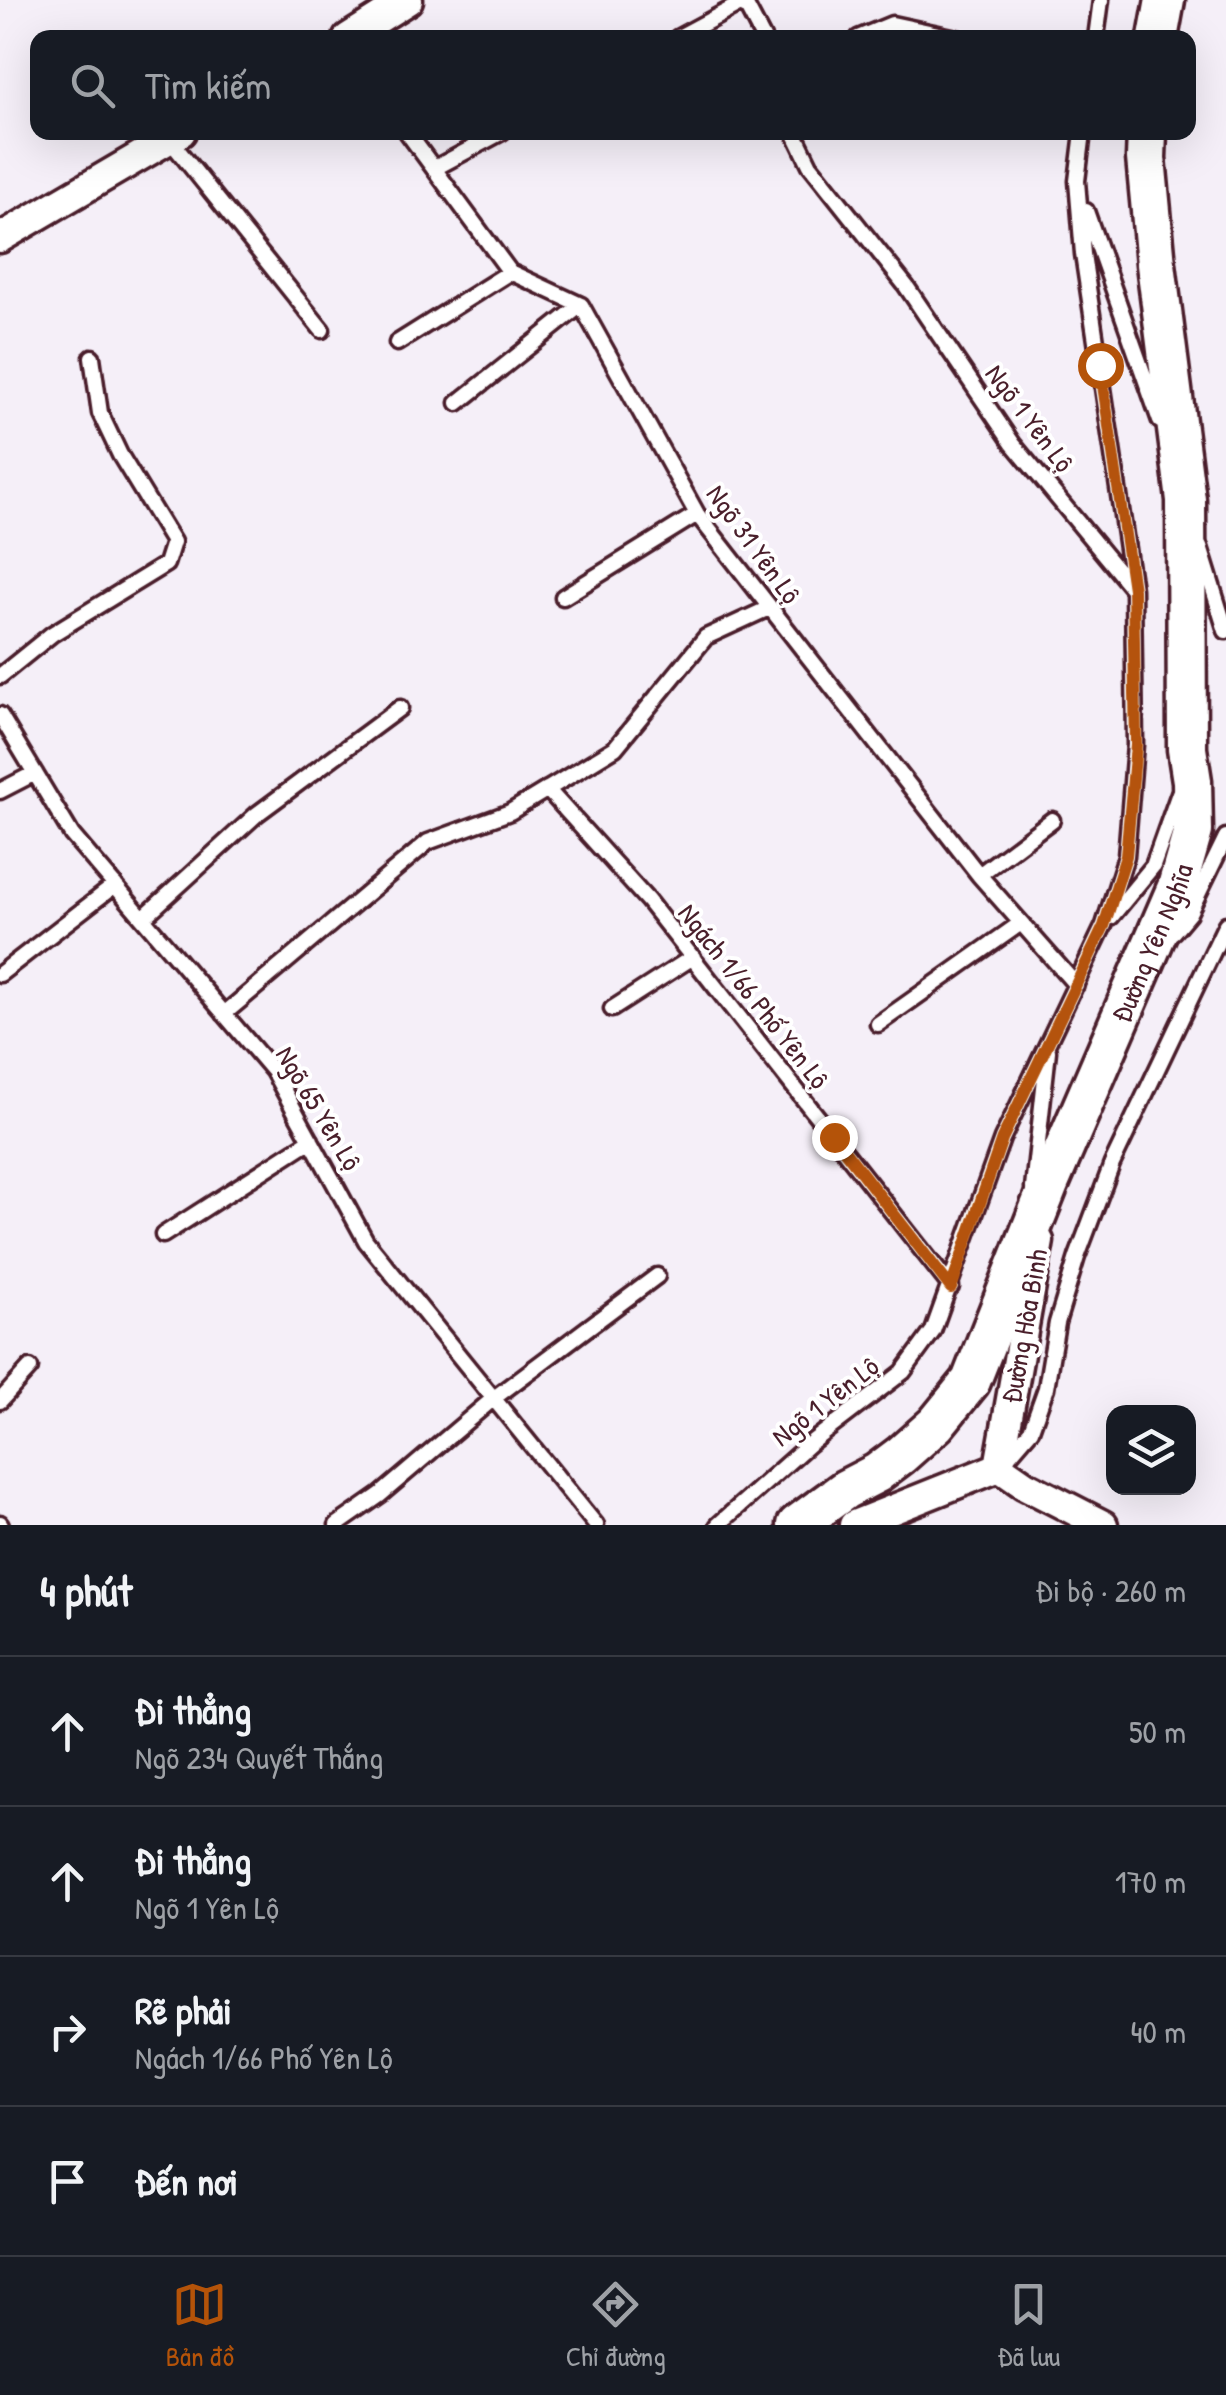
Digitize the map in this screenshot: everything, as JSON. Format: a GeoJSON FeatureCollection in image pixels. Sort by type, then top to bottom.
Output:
{"type":"FeatureCollection","features":[{"type":"Feature","properties":{"kind":"main road"},"geometry":{"type":"LineString","coordinates":[[1159,30],[1165,0]]}},
{"type":"Feature","properties":{"kind":"main road","name":"Đường Yên Nghĩa"},"geometry":{"type":"LineString","coordinates":[[797,1525],[849,1507],[877,1473],[936,1424],[971,1381],[1049,1184],[1177,886],[1193,832],[1187,749],[1186,500],[1156,264],[1147,140]]}},
{"type":"Feature","properties":{"kind":"street"},"geometry":{"type":"LineString","coordinates":[[361,30],[408,0]]}},
{"type":"Feature","properties":{"kind":"street"},"geometry":{"type":"LineString","coordinates":[[0,238],[168,140]]}},
{"type":"Feature","properties":{"kind":"street","name":"Đường Hòa Bình"},"geometry":{"type":"LineString","coordinates":[[999,1467],[1049,1184]]}},
{"type":"Feature","properties":{"kind":"street"},"geometry":{"type":"LineString","coordinates":[[849,1507],[999,1467],[1025,1485],[1103,1525]]}},
{"type":"Feature","properties":{"kind":"lane"},"geometry":{"type":"LineString","coordinates":[[1097,30],[1101,0]]}},
{"type":"Feature","properties":{"kind":"lane"},"geometry":{"type":"LineString","coordinates":[[691,30],[743,1],[758,30]]}},
{"type":"Feature","properties":{"kind":"lane"},"geometry":{"type":"LineString","coordinates":[[877,30],[892,24],[929,30]]}},
{"type":"Feature","properties":{"kind":"lane"},"geometry":{"type":"LineString","coordinates":[[178,140],[322,330]]}},
{"type":"Feature","properties":{"kind":"lane"},"geometry":{"type":"LineString","coordinates":[[413,140],[510,272],[580,305],[458,404]]}},
{"type":"Feature","properties":{"kind":"lane"},"geometry":{"type":"LineString","coordinates":[[435,168],[487,140]]}},
{"type":"Feature","properties":{"kind":"lane","name":"Ngõ 1 Yên Lộ"},"geometry":{"type":"LineString","coordinates":[[718,1525],[809,1444],[902,1372],[933,1332],[1002,1139],[1104,926],[1126,856],[1136,745],[1133,589],[1013,444],[906,286],[810,165],[798,140]]}},
{"type":"Feature","properties":{"kind":"lane"},"geometry":{"type":"LineString","coordinates":[[1082,140],[1077,182],[1083,254],[1133,589]]}},
{"type":"Feature","properties":{"kind":"lane"},"geometry":{"type":"LineString","coordinates":[[1077,182],[1186,500],[1226,631]]}},
{"type":"Feature","properties":{"kind":"lane"},"geometry":{"type":"LineString","coordinates":[[397,344],[510,272]]}},
{"type":"Feature","properties":{"kind":"lane","name":"Ngõ 31 Yên Lộ"},"geometry":{"type":"LineString","coordinates":[[580,305],[696,514],[979,876],[1076,985]]}},
{"type":"Feature","properties":{"kind":"lane"},"geometry":{"type":"LineString","coordinates":[[0,676],[52,634],[166,564],[173,542],[120,455],[100,413],[92,357]]}},
{"type":"Feature","properties":{"kind":"lane"},"geometry":{"type":"LineString","coordinates":[[563,597],[696,514]]}},
{"type":"Feature","properties":{"kind":"lane"},"geometry":{"type":"LineString","coordinates":[[224,1014],[428,842],[510,812],[615,748],[706,637],[769,608]]}},
{"type":"Feature","properties":{"kind":"lane"},"geometry":{"type":"LineString","coordinates":[[142,918],[257,814],[400,708]]}},
{"type":"Feature","properties":{"kind":"lane","name":"Ngõ 65 Yên Lộ"},"geometry":{"type":"LineString","coordinates":[[0,715],[72,834],[273,1072],[366,1241],[596,1525]]}},
{"type":"Feature","properties":{"kind":"lane"},"geometry":{"type":"LineString","coordinates":[[1104,926],[1154,866],[1181,788],[1187,749]]}},
{"type":"Feature","properties":{"kind":"lane"},"geometry":{"type":"LineString","coordinates":[[0,791],[34,773]]}},
{"type":"Feature","properties":{"kind":"lane","name":"Ngách 1/66 Phố Yên Lộ"},"geometry":{"type":"LineString","coordinates":[[547,789],[648,900],[951,1288]]}},
{"type":"Feature","properties":{"kind":"lane"},"geometry":{"type":"LineString","coordinates":[[979,876],[1052,820]]}},
{"type":"Feature","properties":{"kind":"lane"},"geometry":{"type":"LineString","coordinates":[[1144,965],[1189,913],[1226,836]]}},
{"type":"Feature","properties":{"kind":"lane"},"geometry":{"type":"LineString","coordinates":[[0,974],[115,886]]}},
{"type":"Feature","properties":{"kind":"lane"},"geometry":{"type":"LineString","coordinates":[[878,1024],[1022,923]]}},
{"type":"Feature","properties":{"kind":"lane"},"geometry":{"type":"LineString","coordinates":[[999,1467],[1032,1430],[1046,1388],[1057,1323],[1076,1257],[1106,1179],[1226,924]]}},
{"type":"Feature","properties":{"kind":"lane"},"geometry":{"type":"LineString","coordinates":[[612,1009],[692,956]]}},
{"type":"Feature","properties":{"kind":"lane"},"geometry":{"type":"LineString","coordinates":[[1027,1239],[1049,1040]]}},
{"type":"Feature","properties":{"kind":"lane"},"geometry":{"type":"LineString","coordinates":[[163,1235],[311,1140]]}},
{"type":"Feature","properties":{"kind":"lane"},"geometry":{"type":"LineString","coordinates":[[337,1525],[380,1495],[494,1398],[657,1276]]}},
{"type":"Feature","properties":{"kind":"lane"},"geometry":{"type":"LineString","coordinates":[[0,1401],[30,1368]]}},
{"type":"Feature","properties":{"kind":"lane"},"geometry":{"type":"LineString","coordinates":[[778,1525],[849,1507]]}},
{"type":"Feature","properties":{"kind":"route"},"geometry":{"type":"LineString","coordinates":[[834,1137],[951,1288],[1002,1139],[1104,926],[1126,856],[1136,745],[1133,589],[1100,365]]}}]}
